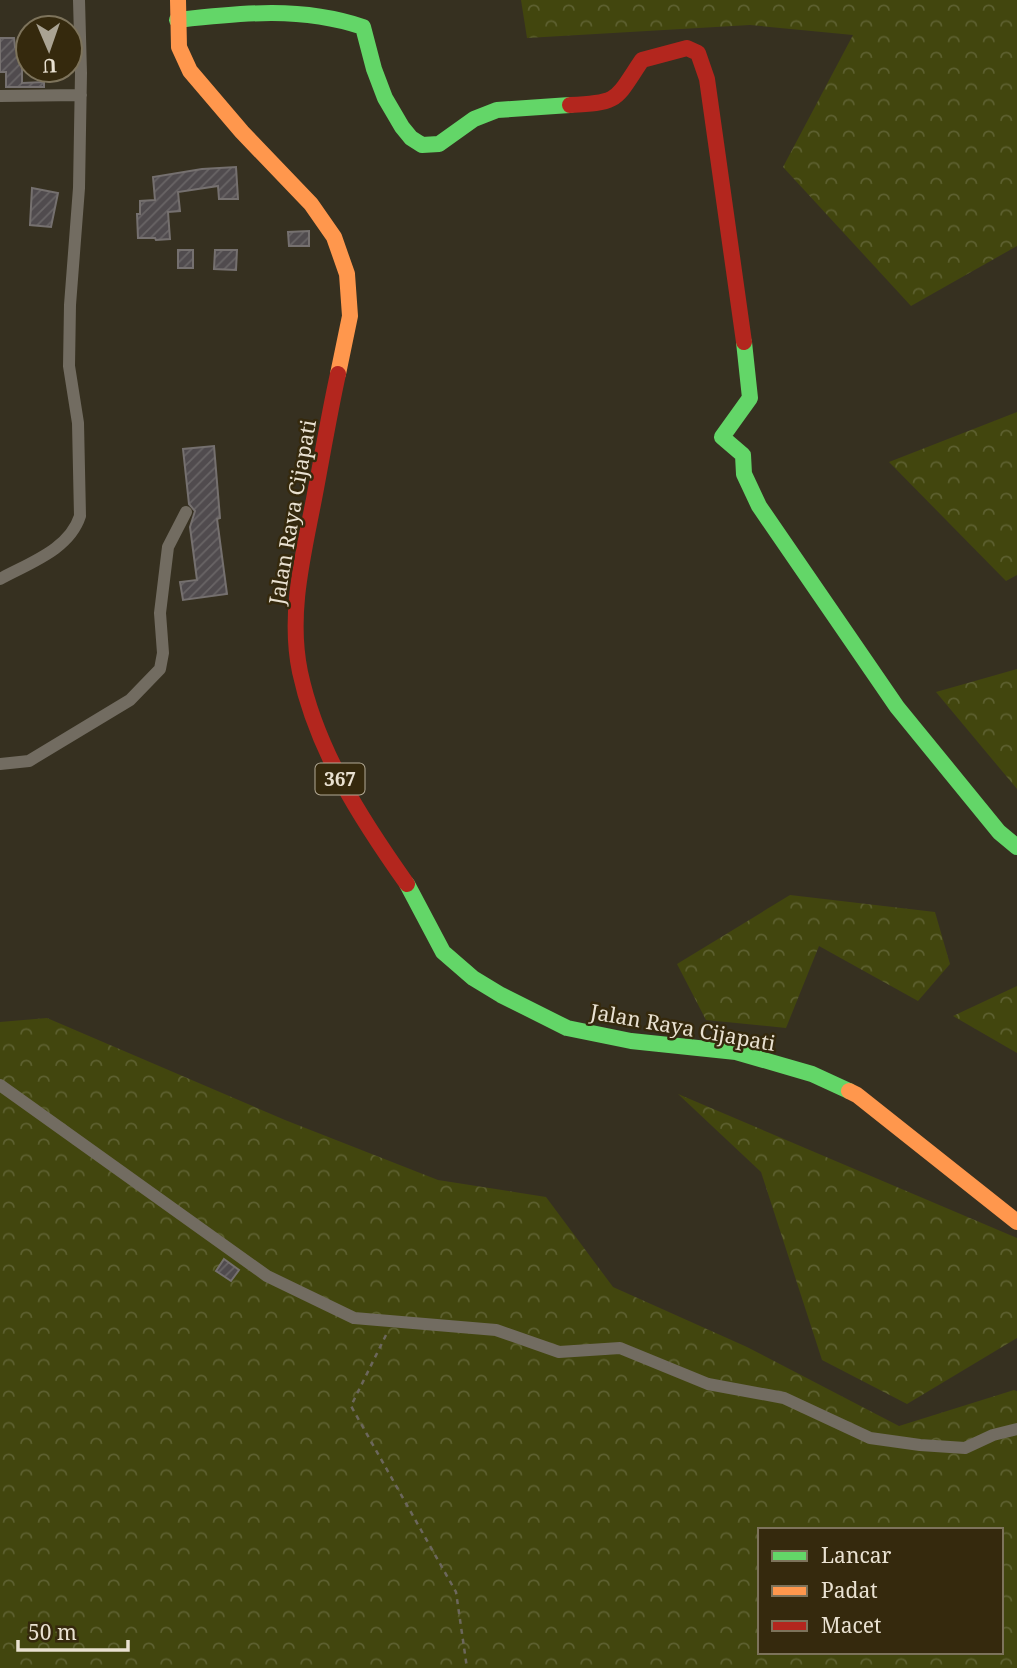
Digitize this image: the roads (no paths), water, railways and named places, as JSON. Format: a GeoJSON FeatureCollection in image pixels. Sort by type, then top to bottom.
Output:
{"type":"FeatureCollection","features":[{"type":"Feature","properties":{"kind":"main road","name":"Jalan Raya Cijapati"},"geometry":{"type":"LineString","coordinates":[[178,0],[179,47],[190,71],[218,106],[311,204],[334,237],[347,274],[350,316],[348,332],[298,582],[295,623],[300,671],[314,721],[331,763],[373,836],[409,887],[443,952],[482,984],[567,1028],[631,1041],[736,1052],[836,1083],[857,1095],[1017,1222]]}},
{"type":"Feature","properties":{"kind":"main road"},"geometry":{"type":"LineString","coordinates":[[177,20],[288,10],[360,25],[367,33],[379,84],[405,134],[417,144],[429,147],[444,141],[475,119],[505,108],[601,104],[617,97],[642,60],[687,48],[698,53],[707,79],[750,382],[750,398],[722,437],[743,455],[744,474],[759,506],[897,706],[999,832],[1017,847]]}},
{"type":"Feature","properties":{"kind":"street"},"geometry":{"type":"LineString","coordinates":[[0,579],[63,543],[71,535],[80,516],[78,423],[69,366],[70,305],[79,188],[79,0]]}},
{"type":"Feature","properties":{"kind":"street"},"geometry":{"type":"LineString","coordinates":[[0,96],[81,94]]}},
{"type":"Feature","properties":{"kind":"street"},"geometry":{"type":"LineString","coordinates":[[0,764],[29,761],[130,700],[160,669],[163,653],[160,613],[168,547],[186,512]]}},
{"type":"Feature","properties":{"kind":"street"},"geometry":{"type":"LineString","coordinates":[[0,1084],[267,1276],[354,1318],[496,1331],[559,1352],[620,1348],[708,1384],[784,1398],[870,1438],[965,1448],[993,1435],[1017,1429]]}}]}
